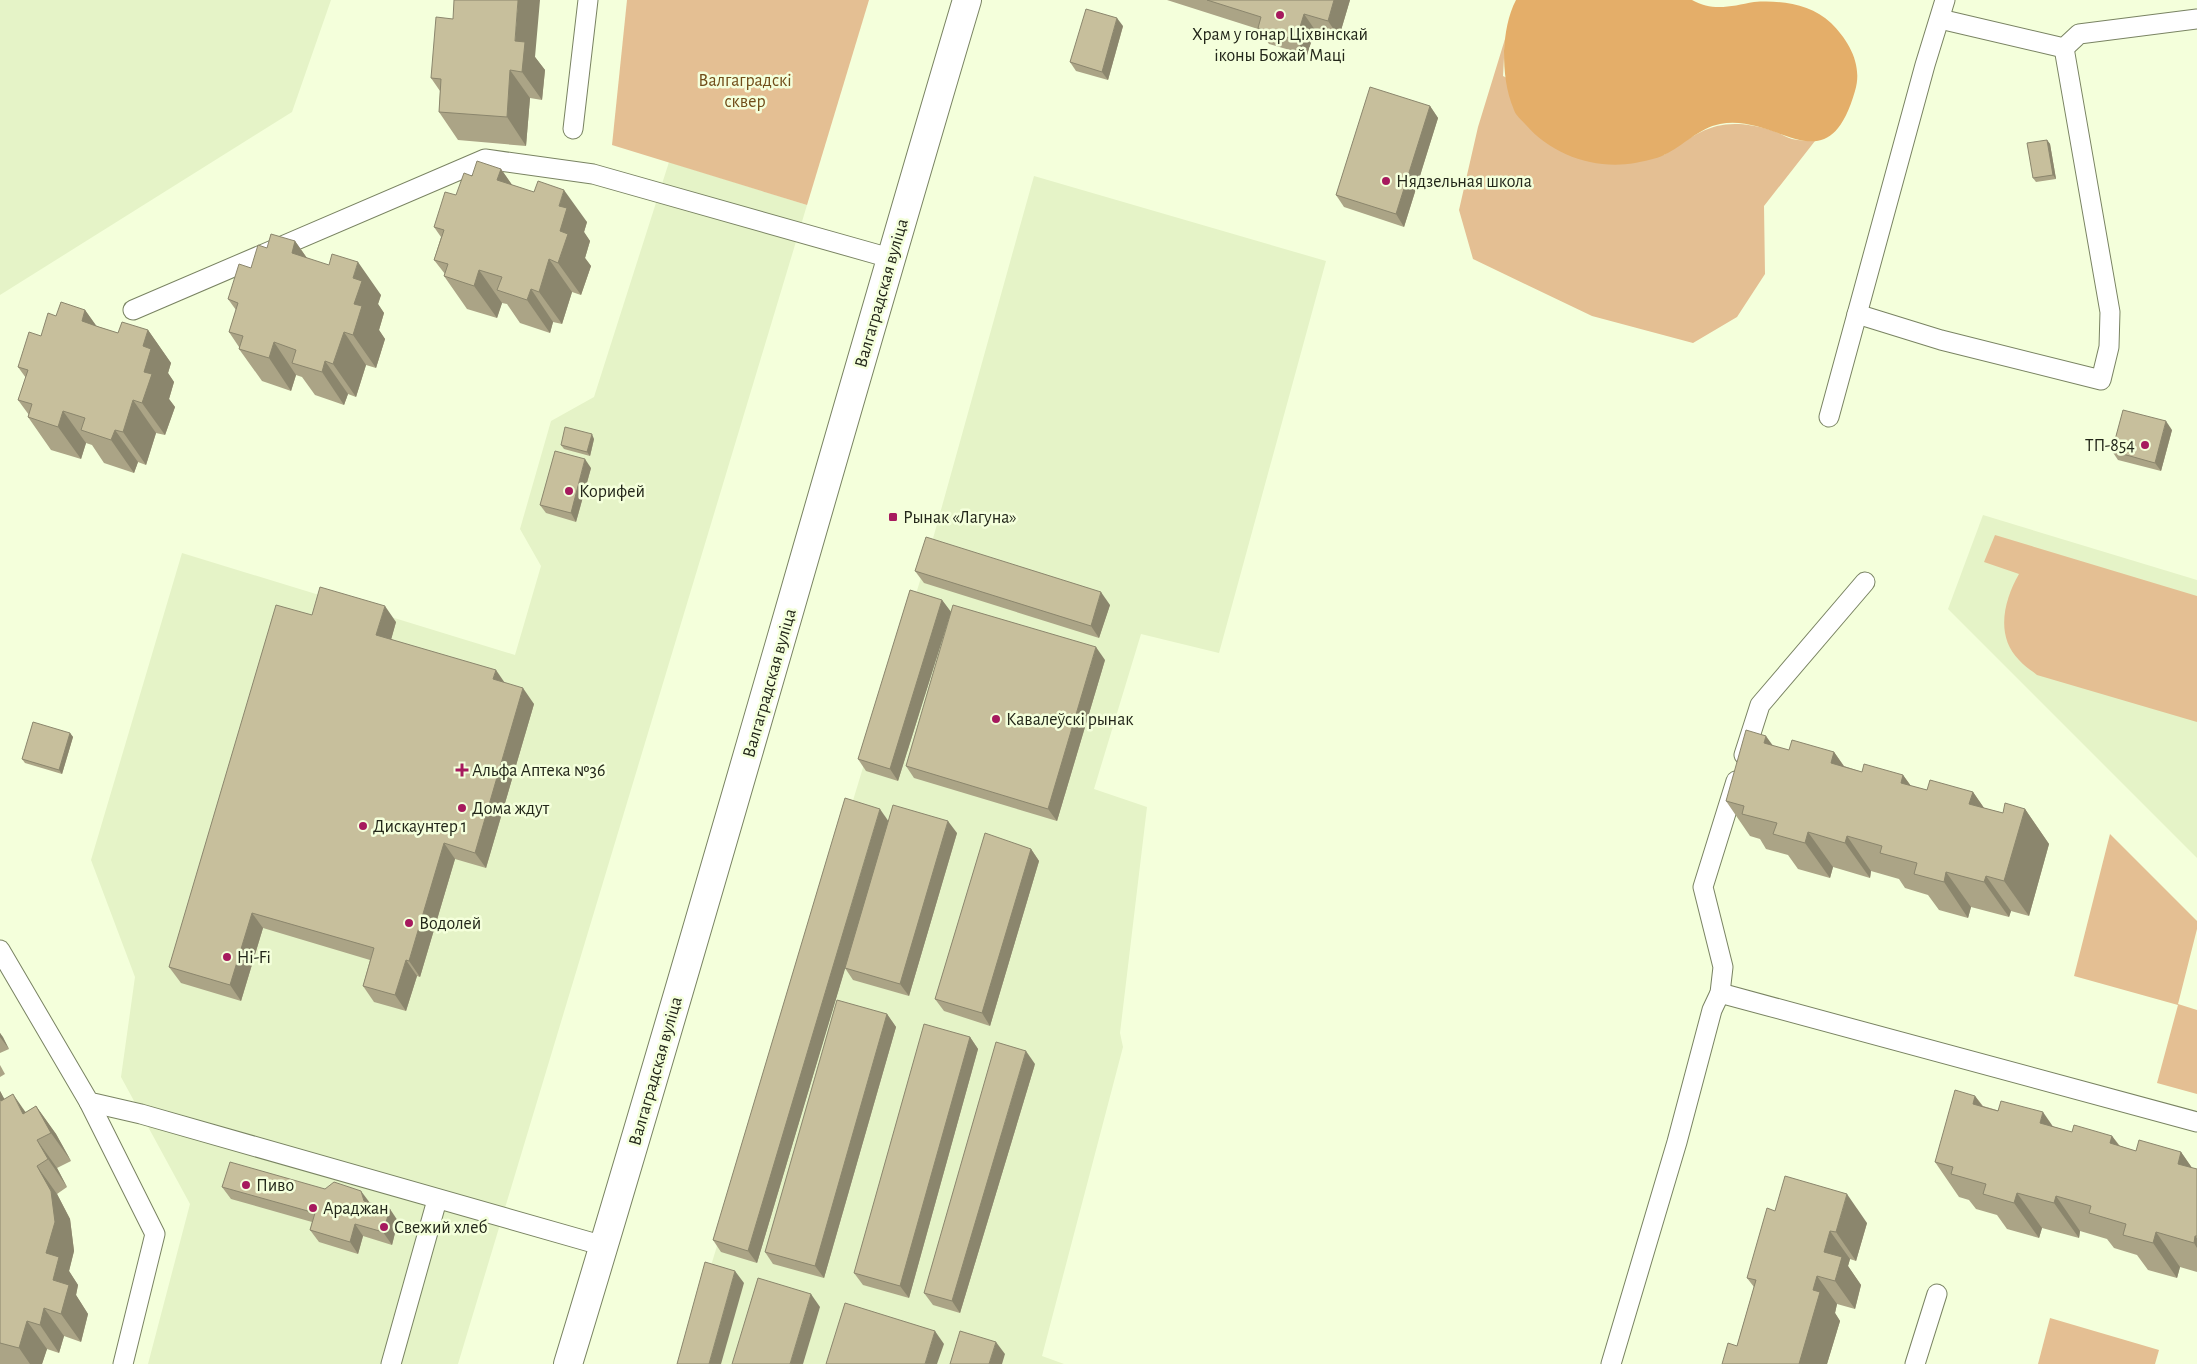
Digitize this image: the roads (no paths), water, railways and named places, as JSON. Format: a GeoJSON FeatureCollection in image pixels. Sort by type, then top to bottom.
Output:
{"type":"FeatureCollection","features":[{"type":"Feature","properties":{"kind":"main road","name":"Валгаградская вуліца"},"geometry":{"type":"LineString","coordinates":[[568,1364],[784,633],[890,258],[967,0]]}},
{"type":"Feature","properties":{"kind":"lane"},"geometry":{"type":"LineString","coordinates":[[573,129],[588,0]]}},
{"type":"Feature","properties":{"kind":"lane"},"geometry":{"type":"LineString","coordinates":[[1829,417],[1925,65],[1945,0]]}},
{"type":"Feature","properties":{"kind":"lane"},"geometry":{"type":"LineString","coordinates":[[1940,19],[2064,48]]}},
{"type":"Feature","properties":{"kind":"lane"},"geometry":{"type":"LineString","coordinates":[[2064,48],[2079,34],[2197,19]]}},
{"type":"Feature","properties":{"kind":"lane"},"geometry":{"type":"LineString","coordinates":[[1857,314],[1941,340],[2101,380],[2109,347],[2110,312],[2064,48]]}},
{"type":"Feature","properties":{"kind":"lane"},"geometry":{"type":"LineString","coordinates":[[133,310],[485,159],[593,174],[890,258]]}},
{"type":"Feature","properties":{"kind":"lane"},"geometry":{"type":"LineString","coordinates":[[1611,1364],[1677,1142],[1712,1010],[1720,992],[1723,967],[1703,887],[1760,705],[1866,582]]}},
{"type":"Feature","properties":{"kind":"lane"},"geometry":{"type":"LineString","coordinates":[[0,950],[89,1102],[155,1234],[123,1364]]}},
{"type":"Feature","properties":{"kind":"lane"},"geometry":{"type":"LineString","coordinates":[[1720,992],[2197,1122]]}},
{"type":"Feature","properties":{"kind":"lane"},"geometry":{"type":"LineString","coordinates":[[89,1102],[141,1114],[437,1200],[604,1246]]}},
{"type":"Feature","properties":{"kind":"lane"},"geometry":{"type":"LineString","coordinates":[[391,1364],[437,1200]]}},
{"type":"Feature","properties":{"kind":"lane"},"geometry":{"type":"LineString","coordinates":[[1915,1364],[1937,1294]]}},
{"type":"Feature","properties":{"kind":"place","name":"Храм у гонар Ціхвінскай іконы Божай Маці"},"geometry":{"type":"Point","coordinates":[1280,15]}},
{"type":"Feature","properties":{"kind":"place","name":"Нядзельная школа"},"geometry":{"type":"Point","coordinates":[1386,181]}},
{"type":"Feature","properties":{"kind":"place","name":"ТП-854"},"geometry":{"type":"Point","coordinates":[2145,445]}},
{"type":"Feature","properties":{"kind":"place","name":"Корифей"},"geometry":{"type":"Point","coordinates":[569,491]}},
{"type":"Feature","properties":{"kind":"place","name":"Рынак «Лагуна»"},"geometry":{"type":"Point","coordinates":[893,517]}},
{"type":"Feature","properties":{"kind":"place","name":"Кавалеўскі рынак"},"geometry":{"type":"Point","coordinates":[996,719]}},
{"type":"Feature","properties":{"kind":"place","name":"Альфа Аптека №36"},"geometry":{"type":"Point","coordinates":[462,770]}},
{"type":"Feature","properties":{"kind":"place","name":"Дома ждут"},"geometry":{"type":"Point","coordinates":[462,808]}},
{"type":"Feature","properties":{"kind":"place","name":"Дискаунтер 1"},"geometry":{"type":"Point","coordinates":[363,826]}},
{"type":"Feature","properties":{"kind":"place","name":"Водолей"},"geometry":{"type":"Point","coordinates":[409,923]}},
{"type":"Feature","properties":{"kind":"place","name":"Hi-Fi"},"geometry":{"type":"Point","coordinates":[227,957]}},
{"type":"Feature","properties":{"kind":"place","name":"Пиво"},"geometry":{"type":"Point","coordinates":[246,1185]}},
{"type":"Feature","properties":{"kind":"place","name":"Араджан"},"geometry":{"type":"Point","coordinates":[313,1208]}},
{"type":"Feature","properties":{"kind":"place","name":"Свежий хлеб"},"geometry":{"type":"Point","coordinates":[384,1227]}},
{"type":"Feature","properties":{"kind":"park label","name":"Валгаградскі сквер"},"geometry":{"type":"Point","coordinates":[745,90]}}]}
